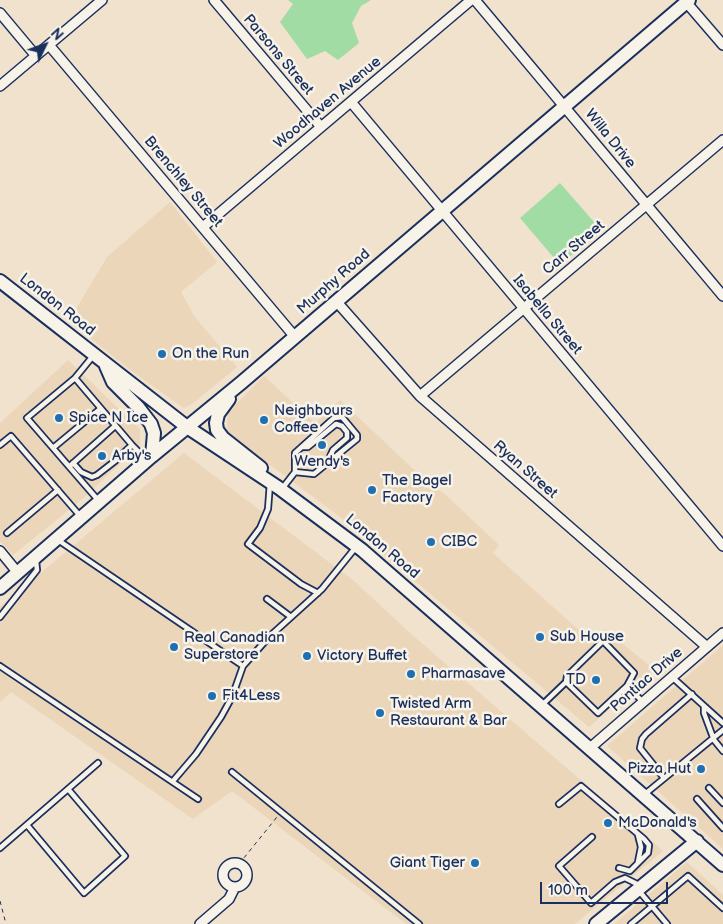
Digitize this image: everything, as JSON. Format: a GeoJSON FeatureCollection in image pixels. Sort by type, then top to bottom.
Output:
{"type":"FeatureCollection","features":[{"type":"Feature","properties":{"kind":"main road","name":"Murphy Road"},"geometry":{"type":"LineString","coordinates":[[0,588],[149,458],[241,383],[688,1]]}},
{"type":"Feature","properties":{"kind":"main road","name":"London Road"},"geometry":{"type":"LineString","coordinates":[[0,280],[187,427],[277,487],[357,546],[723,864]]}},
{"type":"Feature","properties":{"kind":"main road"},"geometry":{"type":"LineString","coordinates":[[105,364],[114,382],[151,424],[154,433],[149,458]]}},
{"type":"Feature","properties":{"kind":"main road"},"geometry":{"type":"LineString","coordinates":[[241,383],[218,414],[217,430],[223,438],[260,467],[277,487]]}},
{"type":"Feature","properties":{"kind":"main road"},"geometry":{"type":"LineString","coordinates":[[596,924],[697,841]]}},
{"type":"Feature","properties":{"kind":"street"},"geometry":{"type":"LineString","coordinates":[[0,86],[102,0]]}},
{"type":"Feature","properties":{"kind":"street","name":"Parsons Street"},"geometry":{"type":"LineString","coordinates":[[214,0],[321,127]]}},
{"type":"Feature","properties":{"kind":"street","name":"Woodhaven Avenue"},"geometry":{"type":"LineString","coordinates":[[203,227],[473,0]]}},
{"type":"Feature","properties":{"kind":"street","name":"Willa Drive"},"geometry":{"type":"LineString","coordinates":[[473,0],[565,106],[723,296]]}},
{"type":"Feature","properties":{"kind":"street"},"geometry":{"type":"LineString","coordinates":[[688,1],[723,45]]}},
{"type":"Feature","properties":{"kind":"street"},"geometry":{"type":"LineString","coordinates":[[0,13],[36,56]]}},
{"type":"Feature","properties":{"kind":"street","name":"Brenchley Street"},"geometry":{"type":"LineString","coordinates":[[49,45],[294,338]]}},
{"type":"Feature","properties":{"kind":"street","name":"Isabella Street"},"geometry":{"type":"LineString","coordinates":[[351,102],[723,546]]}},
{"type":"Feature","properties":{"kind":"street","name":"Carr Street"},"geometry":{"type":"LineString","coordinates":[[420,396],[723,140]]}},
{"type":"Feature","properties":{"kind":"street","name":"Ryan Street"},"geometry":{"type":"LineString","coordinates":[[336,301],[420,396],[707,647]]}},
{"type":"Feature","properties":{"kind":"street"},"geometry":{"type":"LineString","coordinates":[[0,551],[18,573]]}},
{"type":"Feature","properties":{"kind":"street","name":"Pontiac Drive"},"geometry":{"type":"LineString","coordinates":[[590,748],[723,633]]}},
{"type":"Feature","properties":{"kind":"street"},"geometry":{"type":"LineString","coordinates":[[200,924],[229,899],[235,887],[245,882],[247,876],[245,868],[236,863],[228,866],[224,872],[225,880],[235,887]]}},
{"type":"Feature","properties":{"kind":"lane"},"geometry":{"type":"LineString","coordinates":[[94,355],[75,378],[27,418],[53,448],[71,465],[100,502]]}},
{"type":"Feature","properties":{"kind":"lane"},"geometry":{"type":"LineString","coordinates":[[75,378],[132,445],[149,458]]}},
{"type":"Feature","properties":{"kind":"lane"},"geometry":{"type":"LineString","coordinates":[[53,448],[100,408]]}},
{"type":"Feature","properties":{"kind":"lane"},"geometry":{"type":"LineString","coordinates":[[295,472],[295,453],[334,418],[342,417],[357,435],[357,439],[314,474],[295,472],[277,487],[260,528],[248,544],[301,584],[318,593]]}},
{"type":"Feature","properties":{"kind":"lane"},"geometry":{"type":"LineString","coordinates":[[302,447],[308,447],[336,424],[342,426],[347,432],[347,438],[333,450],[328,463]]}},
{"type":"Feature","properties":{"kind":"lane"},"geometry":{"type":"LineString","coordinates":[[71,465],[115,426]]}},
{"type":"Feature","properties":{"kind":"lane"},"geometry":{"type":"LineString","coordinates":[[0,445],[11,436],[82,518]]}},
{"type":"Feature","properties":{"kind":"lane"},"geometry":{"type":"LineString","coordinates":[[71,465],[92,477],[109,466],[132,445]]}},
{"type":"Feature","properties":{"kind":"lane"},"geometry":{"type":"LineString","coordinates":[[7,533],[58,490]]}},
{"type":"Feature","properties":{"kind":"lane"},"geometry":{"type":"LineString","coordinates":[[57,540],[243,666]]}},
{"type":"Feature","properties":{"kind":"lane"},"geometry":{"type":"LineString","coordinates":[[173,781],[196,754],[220,717],[232,697],[243,666],[269,638],[318,593],[357,546]]}},
{"type":"Feature","properties":{"kind":"lane"},"geometry":{"type":"LineString","coordinates":[[0,616],[37,570],[35,558]]}},
{"type":"Feature","properties":{"kind":"lane"},"geometry":{"type":"LineString","coordinates":[[267,599],[291,617]]}},
{"type":"Feature","properties":{"kind":"lane"},"geometry":{"type":"LineString","coordinates":[[541,706],[566,682],[567,676],[603,641],[634,673],[627,686],[598,713],[566,682]]}},
{"type":"Feature","properties":{"kind":"lane"},"geometry":{"type":"LineString","coordinates":[[0,666],[198,799]]}},
{"type":"Feature","properties":{"kind":"lane"},"geometry":{"type":"LineString","coordinates":[[672,677],[723,723]]}},
{"type":"Feature","properties":{"kind":"lane"},"geometry":{"type":"LineString","coordinates":[[627,686],[643,702]]}},
{"type":"Feature","properties":{"kind":"lane"},"geometry":{"type":"LineString","coordinates":[[664,778],[640,748],[642,739],[692,694]]}},
{"type":"Feature","properties":{"kind":"lane"},"geometry":{"type":"LineString","coordinates":[[704,706],[704,713],[713,738],[716,745],[723,752]]}},
{"type":"Feature","properties":{"kind":"lane"},"geometry":{"type":"LineString","coordinates":[[643,795],[723,730]]}},
{"type":"Feature","properties":{"kind":"lane"},"geometry":{"type":"LineString","coordinates":[[0,848],[98,763]]}},
{"type":"Feature","properties":{"kind":"lane"},"geometry":{"type":"LineString","coordinates":[[232,772],[419,924]]}},
{"type":"Feature","properties":{"kind":"lane"},"geometry":{"type":"LineString","coordinates":[[559,804],[581,786],[644,839],[649,845],[648,853],[630,871],[620,868]]}},
{"type":"Feature","properties":{"kind":"lane"},"geometry":{"type":"LineString","coordinates":[[709,788],[723,803]]}},
{"type":"Feature","properties":{"kind":"lane"},"geometry":{"type":"LineString","coordinates":[[27,825],[84,893],[125,856],[68,789]]}},
{"type":"Feature","properties":{"kind":"lane"},"geometry":{"type":"LineString","coordinates":[[697,798],[723,828]]}},
{"type":"Feature","properties":{"kind":"lane"},"geometry":{"type":"LineString","coordinates":[[638,835],[641,847],[638,862]]}},
{"type":"Feature","properties":{"kind":"lane"},"geometry":{"type":"LineString","coordinates":[[592,836],[559,866],[591,902],[615,882],[625,878],[640,888],[667,924]]}},
{"type":"Feature","properties":{"kind":"lane"},"geometry":{"type":"LineString","coordinates":[[631,924],[688,876],[723,908]]}},
{"type":"Feature","properties":{"kind":"path"},"geometry":{"type":"LineString","coordinates":[[240,864],[281,812]]}},
{"type":"Feature","properties":{"kind":"path"},"geometry":{"type":"LineString","coordinates":[[0,901],[6,924]]}},
{"type":"Feature","properties":{"kind":"shaded area"},"geometry":{"type":"Polygon","coordinates":[[[170,202],[217,262],[181,292],[194,316],[237,367],[192,404],[184,408],[133,372],[69,321],[107,257],[170,202]]]}},
{"type":"Feature","properties":{"kind":"shaded area"},"geometry":{"type":"Polygon","coordinates":[[[68,360],[140,429],[140,445],[80,501],[13,555],[0,541],[0,423],[68,360]]]}},
{"type":"Feature","properties":{"kind":"shaded area"},"geometry":{"type":"Polygon","coordinates":[[[264,376],[315,423],[340,400],[410,466],[449,498],[499,545],[493,553],[592,642],[605,629],[655,670],[589,727],[383,554],[359,531],[227,433],[228,412],[264,376]]]}},
{"type":"Feature","properties":{"kind":"shaded area"},"geometry":{"type":"Polygon","coordinates":[[[184,453],[354,581],[410,633],[663,851],[575,924],[406,924],[232,791],[193,819],[11,692],[0,702],[0,607],[184,453]]]}},
{"type":"Feature","properties":{"kind":"shaded area"},"geometry":{"type":"Polygon","coordinates":[[[723,645],[723,849],[607,746],[723,645]]]}},
{"type":"Feature","properties":{"kind":"shaded area"},"geometry":{"type":"Polygon","coordinates":[[[687,862],[723,895],[723,924],[614,924],[687,862]]]}},
{"type":"Feature","properties":{"kind":"green space"},"geometry":{"type":"Polygon","coordinates":[[[288,0],[371,0],[361,6],[352,23],[359,43],[338,60],[325,51],[307,59],[280,22],[293,4],[288,0]]]}},
{"type":"Feature","properties":{"kind":"green space"},"geometry":{"type":"Polygon","coordinates":[[[560,183],[601,230],[560,265],[520,218],[560,183]]]}},
{"type":"Feature","properties":{"kind":"place","name":"On the Run"},"geometry":{"type":"Point","coordinates":[162,354]}},
{"type":"Feature","properties":{"kind":"place","name":"Spice N Ice"},"geometry":{"type":"Point","coordinates":[59,418]}},
{"type":"Feature","properties":{"kind":"place","name":"Neighbours Coffee"},"geometry":{"type":"Point","coordinates":[264,420]}},
{"type":"Feature","properties":{"kind":"place","name":"Wendy's"},"geometry":{"type":"Point","coordinates":[322,445]}},
{"type":"Feature","properties":{"kind":"place","name":"Arby's"},"geometry":{"type":"Point","coordinates":[102,456]}},
{"type":"Feature","properties":{"kind":"place","name":"The Bagel Factory"},"geometry":{"type":"Point","coordinates":[372,490]}},
{"type":"Feature","properties":{"kind":"place","name":"CIBC"},"geometry":{"type":"Point","coordinates":[431,542]}},
{"type":"Feature","properties":{"kind":"place","name":"Sub House"},"geometry":{"type":"Point","coordinates":[540,637]}},
{"type":"Feature","properties":{"kind":"place","name":"Real Canadian Superstore"},"geometry":{"type":"Point","coordinates":[174,647]}},
{"type":"Feature","properties":{"kind":"place","name":"Victory Buffet"},"geometry":{"type":"Point","coordinates":[307,656]}},
{"type":"Feature","properties":{"kind":"place","name":"Pharmasave"},"geometry":{"type":"Point","coordinates":[411,674]}},
{"type":"Feature","properties":{"kind":"place","name":"TD"},"geometry":{"type":"Point","coordinates":[596,680]}},
{"type":"Feature","properties":{"kind":"place","name":"Fit4Less"},"geometry":{"type":"Point","coordinates":[212,696]}},
{"type":"Feature","properties":{"kind":"place","name":"Twisted Arm Restaurant & Bar"},"geometry":{"type":"Point","coordinates":[380,713]}},
{"type":"Feature","properties":{"kind":"place","name":"Pizza Hut"},"geometry":{"type":"Point","coordinates":[701,769]}},
{"type":"Feature","properties":{"kind":"place","name":"McDonald's"},"geometry":{"type":"Point","coordinates":[608,823]}},
{"type":"Feature","properties":{"kind":"place","name":"Giant Tiger"},"geometry":{"type":"Point","coordinates":[475,863]}}]}
